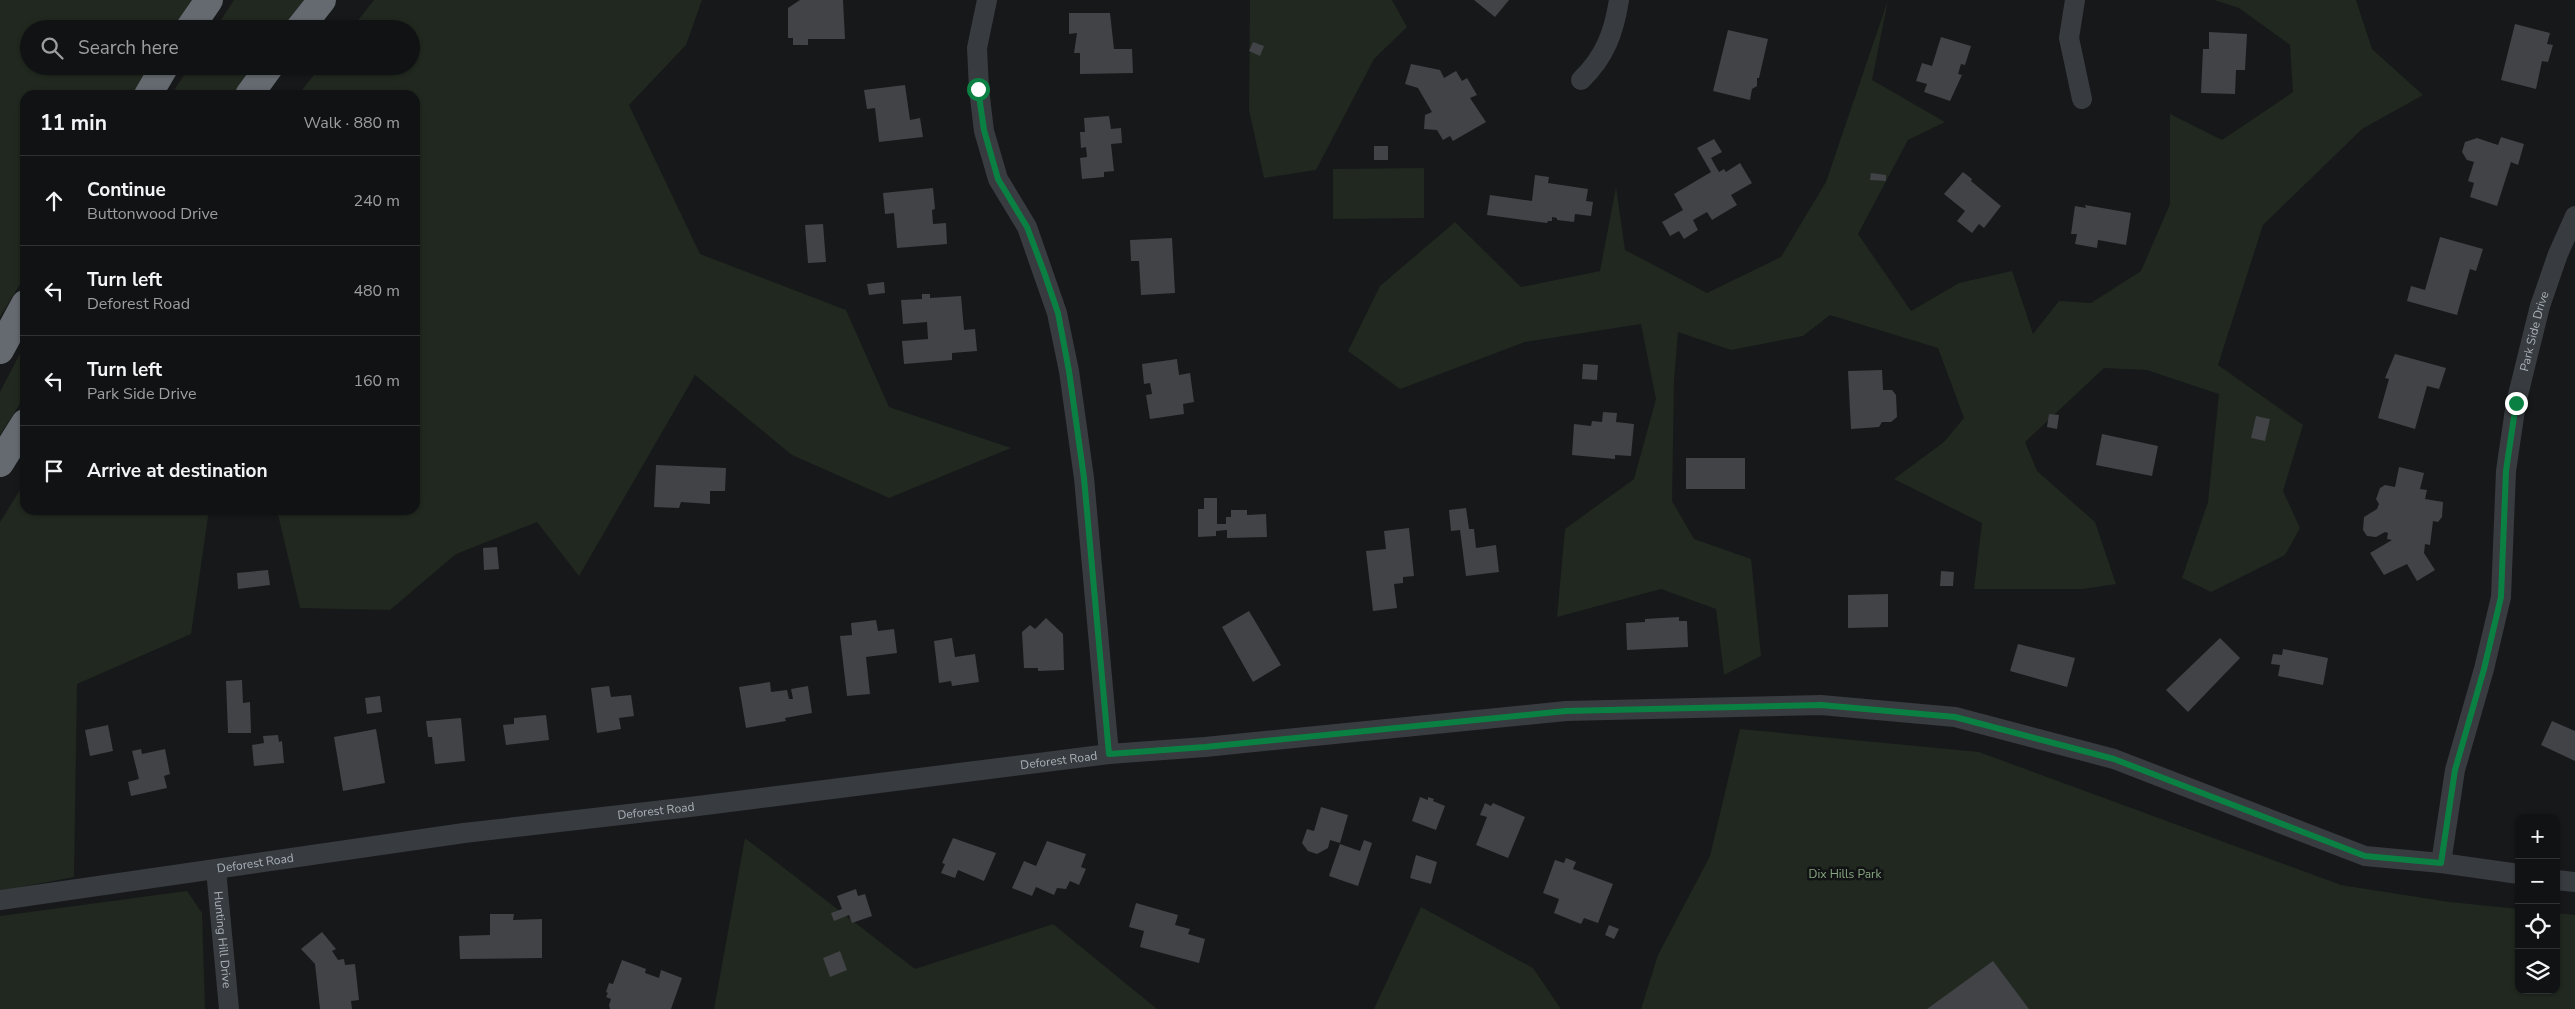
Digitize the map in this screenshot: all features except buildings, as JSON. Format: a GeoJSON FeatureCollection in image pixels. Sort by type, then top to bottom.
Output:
{"type":"FeatureCollection","features":[{"type":"Feature","properties":{"kind":"highway"},"geometry":{"type":"LineString","coordinates":[[195,20],[209,0]]}},
{"type":"Feature","properties":{"kind":"highway"},"geometry":{"type":"LineString","coordinates":[[306,20],[322,0]]}},
{"type":"Feature","properties":{"kind":"highway"},"geometry":{"type":"LineString","coordinates":[[151,90],[160,75]]}},
{"type":"Feature","properties":{"kind":"highway"},"geometry":{"type":"LineString","coordinates":[[253,90],[263,75]]}},
{"type":"Feature","properties":{"kind":"highway"},"geometry":{"type":"LineString","coordinates":[[0,350],[20,313]]}},
{"type":"Feature","properties":{"kind":"highway"},"geometry":{"type":"LineString","coordinates":[[0,463],[20,432]]}},
{"type":"Feature","properties":{"kind":"street"},"geometry":{"type":"LineString","coordinates":[[987,0],[977,48],[978,89],[984,130],[998,179],[1027,227],[1058,313],[1069,371],[1084,478],[1109,754]]}},
{"type":"Feature","properties":{"kind":"street"},"geometry":{"type":"LineString","coordinates":[[1580,80],[1596,66],[1615,27],[1619,0]]}},
{"type":"Feature","properties":{"kind":"street"},"geometry":{"type":"LineString","coordinates":[[2075,0],[2069,38],[2082,99]]}},
{"type":"Feature","properties":{"kind":"street","name":"Park Side Drive"},"geometry":{"type":"LineString","coordinates":[[2441,863],[2455,770],[2484,669],[2501,597],[2506,471],[2516,403],[2540,306],[2558,254],[2575,216]]}},
{"type":"Feature","properties":{"kind":"street","name":"Deforest Road"},"geometry":{"type":"LineString","coordinates":[[0,900],[464,833],[690,807],[1109,754],[1205,747],[1566,711],[1821,705],[1955,717],[2114,759],[2365,856],[2441,863],[2515,873]]}},
{"type":"Feature","properties":{"kind":"street","name":"Hunting Hill Drive"},"geometry":{"type":"LineString","coordinates":[[216,870],[229,1009]]}},
{"type":"Feature","properties":{"kind":"street"},"geometry":{"type":"LineString","coordinates":[[2560,880],[2575,882]]}},
{"type":"Feature","properties":{"kind":"green space"},"geometry":{"type":"Polygon","coordinates":[[[0,0],[196,0],[184,20],[20,20],[20,75],[149,75],[140,90],[20,90],[20,284],[0,317],[0,0]]]}},
{"type":"Feature","properties":{"kind":"green space"},"geometry":{"type":"Polygon","coordinates":[[[234,0],[311,0],[296,20],[221,20],[234,0]]]}},
{"type":"Feature","properties":{"kind":"green space"},"geometry":{"type":"Polygon","coordinates":[[[374,0],[702,0],[686,45],[629,105],[700,254],[846,310],[889,407],[1011,448],[889,498],[792,455],[695,375],[579,576],[537,522],[456,554],[390,610],[300,608],[278,515],[420,515],[420,90],[302,90],[314,75],[420,75],[420,20],[358,20],[374,0]]]}},
{"type":"Feature","properties":{"kind":"green space"},"geometry":{"type":"Polygon","coordinates":[[[1250,0],[1392,0],[1407,27],[1374,59],[1316,170],[1264,178],[1249,110],[1250,0]]]}},
{"type":"Feature","properties":{"kind":"green space"},"geometry":{"type":"Polygon","coordinates":[[[1888,0],[1872,80],[1945,122],[1908,140],[1858,234],[1911,311],[1959,283],[2012,271],[2033,334],[2059,301],[2091,303],[2141,271],[2170,204],[2170,114],[2222,140],[2293,92],[2290,45],[2239,8],[2214,0],[2356,0],[2372,49],[2423,95],[2362,129],[2263,225],[2218,365],[2303,425],[2283,491],[2300,528],[2285,555],[2211,592],[2182,578],[2208,502],[2219,394],[2147,370],[2104,368],[2025,442],[2037,471],[2095,522],[2116,584],[2083,589],[1974,589],[1982,523],[1894,479],[1944,442],[1964,418],[1938,348],[1830,315],[1803,336],[1731,350],[1678,332],[1674,381],[1672,501],[1694,539],[1751,559],[1761,656],[1724,675],[1716,609],[1661,589],[1557,617],[1565,529],[1634,479],[1656,399],[1641,324],[1525,342],[1400,389],[1348,351],[1380,286],[1455,222],[1521,287],[1600,271],[1616,187],[1625,250],[1707,293],[1781,257],[1826,182],[1888,0]]]}},
{"type":"Feature","properties":{"kind":"green space"},"geometry":{"type":"Polygon","coordinates":[[[184,75],[254,75],[243,90],[174,90],[184,75]]]}},
{"type":"Feature","properties":{"kind":"green space"},"geometry":{"type":"Polygon","coordinates":[[[1424,168],[1424,218],[1333,219],[1333,169],[1424,168]]]}},
{"type":"Feature","properties":{"kind":"green space"},"geometry":{"type":"Polygon","coordinates":[[[20,354],[20,404],[0,435],[0,392],[20,354]]]}},
{"type":"Feature","properties":{"kind":"green space"},"geometry":{"type":"Polygon","coordinates":[[[20,490],[20,515],[208,515],[191,634],[77,684],[74,877],[0,891],[0,522],[20,490]]]}},
{"type":"Feature","properties":{"kind":"green space","name":"Dix Hills Park"},"geometry":{"type":"Polygon","coordinates":[[[1740,729],[1979,752],[2341,885],[2449,902],[2515,909],[2515,994],[2560,994],[2560,913],[2575,915],[2575,1009],[1641,1009],[1658,955],[1710,856],[1740,729]]]}},
{"type":"Feature","properties":{"kind":"green space"},"geometry":{"type":"Polygon","coordinates":[[[745,838],[915,969],[1053,924],[1157,1009],[714,1009],[745,838]]]}},
{"type":"Feature","properties":{"kind":"green space"},"geometry":{"type":"Polygon","coordinates":[[[187,891],[202,913],[205,1009],[0,1009],[0,916],[187,891]]]}},
{"type":"Feature","properties":{"kind":"green space"},"geometry":{"type":"Polygon","coordinates":[[[1421,907],[1533,968],[1561,1009],[1374,1009],[1421,907]]]}},
{"type":"Feature","properties":{"kind":"route"},"geometry":{"type":"LineString","coordinates":[[978,89],[984,130],[998,179],[1027,227],[1058,313],[1069,371],[1084,478],[1109,754],[1205,747],[1566,711],[1821,705],[1955,717],[2114,759],[2365,856],[2441,863],[2455,770],[2484,669],[2501,597],[2506,471],[2516,403]]}}]}
